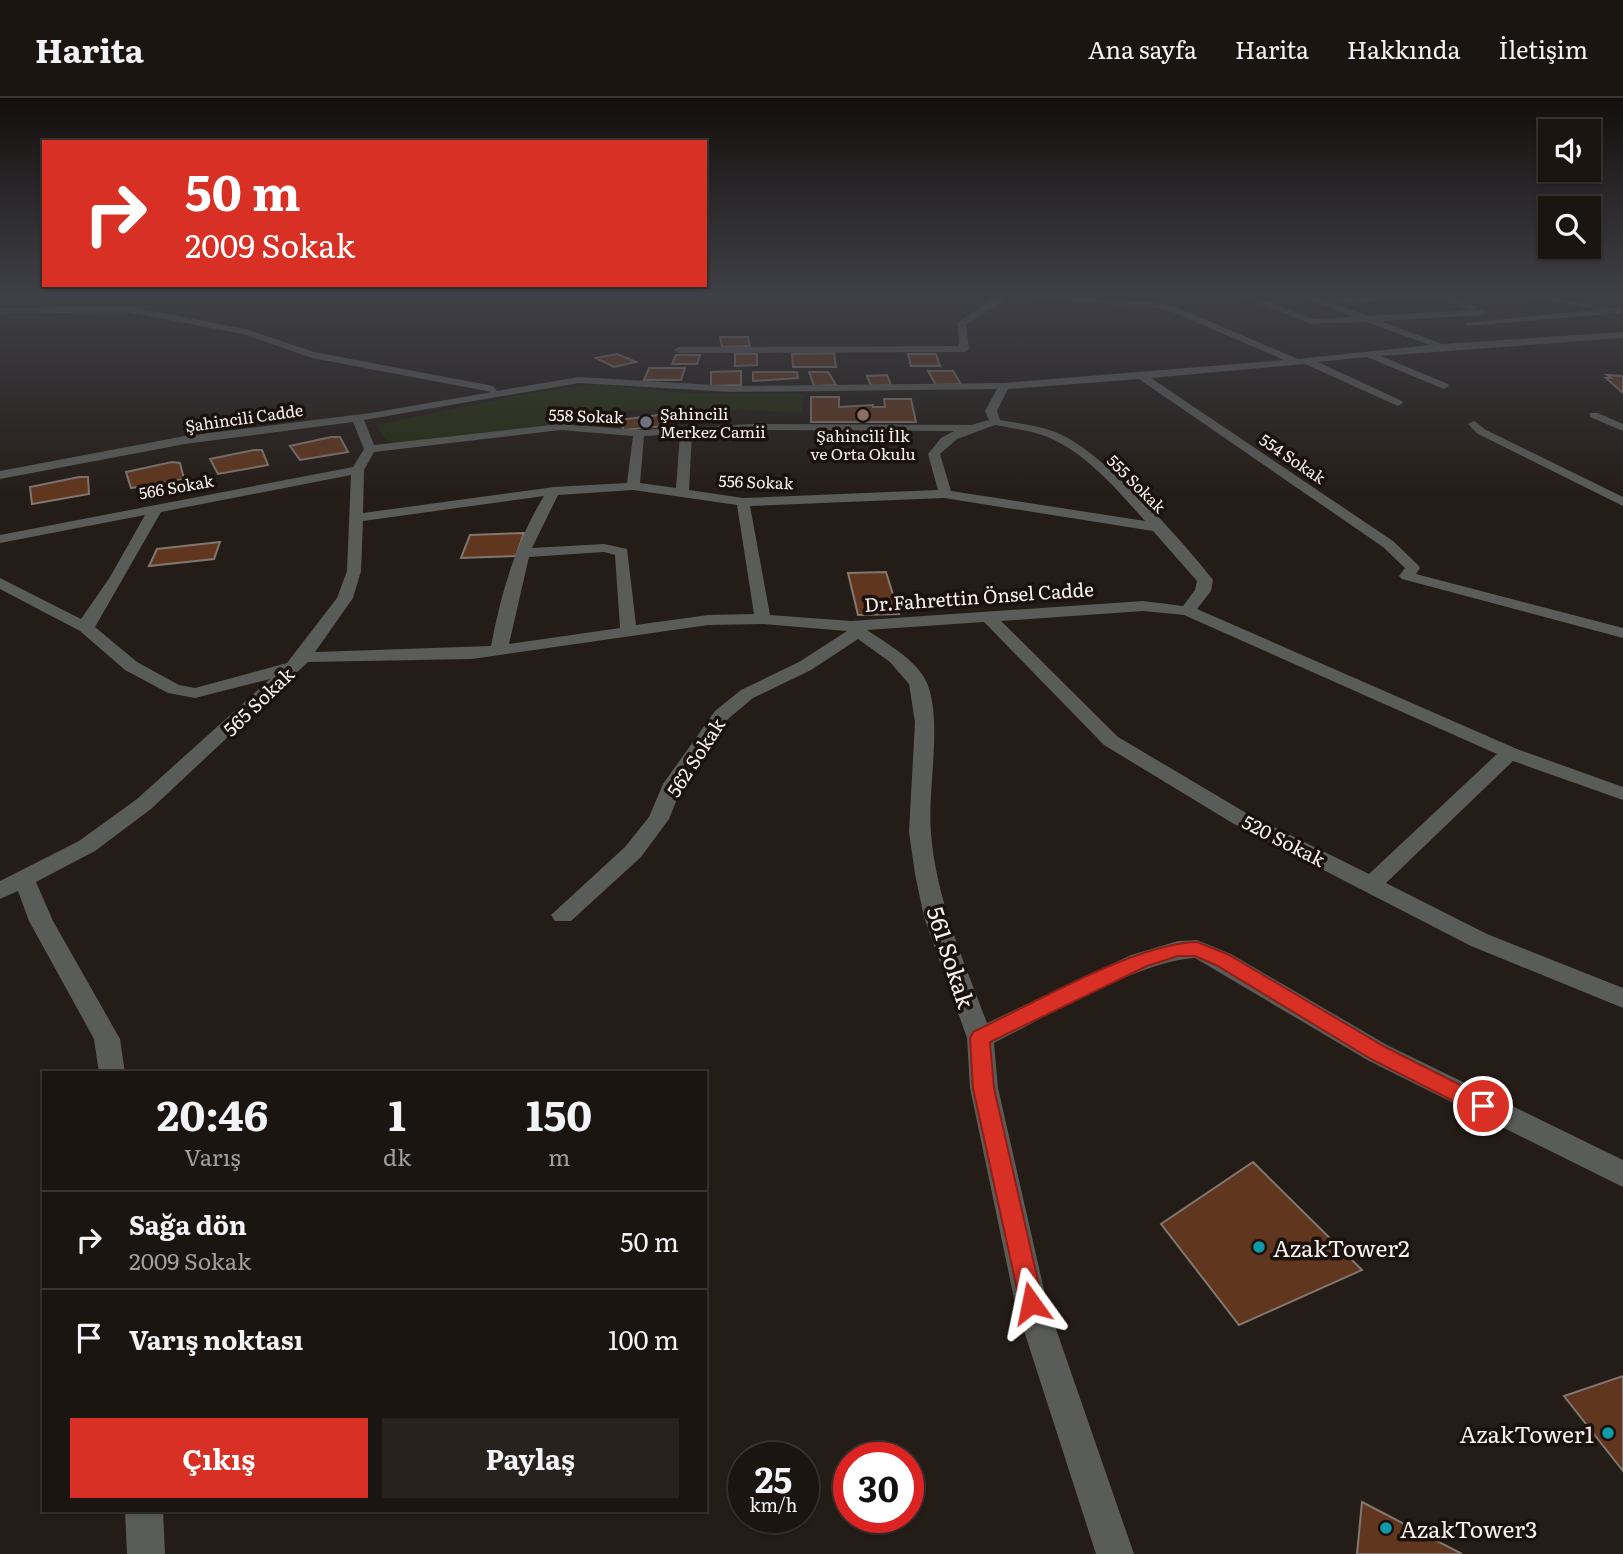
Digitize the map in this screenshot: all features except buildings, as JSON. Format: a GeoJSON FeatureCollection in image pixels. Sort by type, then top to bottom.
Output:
{"type":"FeatureCollection","features":[{"type":"Feature","properties":{"kind":"street"},"geometry":{"type":"LineString","coordinates":[[354,363],[502,391]]}},
{"type":"Feature","properties":{"kind":"street","name":"Şahincili Cadde"},"geometry":{"type":"LineString","coordinates":[[0,475],[185,440],[357,418],[502,391],[588,380],[730,389],[1004,386],[1281,363]]}},
{"type":"Feature","properties":{"kind":"street"},"geometry":{"type":"LineString","coordinates":[[1306,363],[1398,403]]}},
{"type":"Feature","properties":{"kind":"street"},"geometry":{"type":"LineString","coordinates":[[1387,363],[1444,386]]}},
{"type":"Feature","properties":{"kind":"street","name":"554 Sokak"},"geometry":{"type":"LineString","coordinates":[[1141,376],[1388,544],[1413,568],[1407,576],[1623,634]]}},
{"type":"Feature","properties":{"kind":"street"},"geometry":{"type":"LineString","coordinates":[[944,494],[944,482],[934,454],[946,440],[970,428],[995,422],[991,411],[1004,386]]}},
{"type":"Feature","properties":{"kind":"street"},"geometry":{"type":"LineString","coordinates":[[1594,415],[1623,428]]}},
{"type":"Feature","properties":{"kind":"street"},"geometry":{"type":"LineString","coordinates":[[357,418],[370,449]]}},
{"type":"Feature","properties":{"kind":"street","name":"555 Sokak"},"geometry":{"type":"LineString","coordinates":[[995,422],[1067,442],[1114,483],[1205,580],[1203,591],[1187,611]]}},
{"type":"Feature","properties":{"kind":"street"},"geometry":{"type":"LineString","coordinates":[[1474,424],[1482,432],[1623,502]]}},
{"type":"Feature","properties":{"kind":"street","name":"558 Sokak"},"geometry":{"type":"LineString","coordinates":[[370,449],[561,427],[639,433],[752,427],[970,428]]}},
{"type":"Feature","properties":{"kind":"street"},"geometry":{"type":"LineString","coordinates":[[682,493],[686,432]]}},
{"type":"Feature","properties":{"kind":"street"},"geometry":{"type":"LineString","coordinates":[[633,486],[639,433]]}},
{"type":"Feature","properties":{"kind":"street","name":"565 Sokak"},"geometry":{"type":"LineString","coordinates":[[0,891],[25,881],[87,846],[144,804],[219,738],[297,662],[345,598],[354,571],[358,470],[370,449]]}},
{"type":"Feature","properties":{"kind":"street","name":"566 Sokak"},"geometry":{"type":"LineString","coordinates":[[0,539],[159,506],[358,470]]}},
{"type":"Feature","properties":{"kind":"street","name":"556 Sokak"},"geometry":{"type":"LineString","coordinates":[[355,519],[554,491],[633,486],[743,502],[944,494],[1156,527]]}},
{"type":"Feature","properties":{"kind":"street"},"geometry":{"type":"LineString","coordinates":[[499,651],[505,610],[524,553],[537,517],[554,491]]}},
{"type":"Feature","properties":{"kind":"street"},"geometry":{"type":"LineString","coordinates":[[743,502],[763,619]]}},
{"type":"Feature","properties":{"kind":"street"},"geometry":{"type":"LineString","coordinates":[[86,628],[90,615],[117,579],[147,519],[159,506]]}},
{"type":"Feature","properties":{"kind":"street"},"geometry":{"type":"LineString","coordinates":[[524,553],[604,548],[622,552],[628,629]]}},
{"type":"Feature","properties":{"kind":"street","name":"Dr.Fahrettin Önsel Cadde"},"geometry":{"type":"LineString","coordinates":[[0,583],[86,628],[131,666],[185,692],[214,690],[297,662],[499,651],[628,629],[708,620],[763,619],[854,629],[1143,606],[1187,611],[1510,753],[1623,794]]}},
{"type":"Feature","properties":{"kind":"street","name":"520 Sokak"},"geometry":{"type":"LineString","coordinates":[[988,617],[1111,741],[1241,818],[1479,940],[1623,998]]}},
{"type":"Feature","properties":{"kind":"street","name":"562 Sokak"},"geometry":{"type":"LineString","coordinates":[[562,915],[633,852],[659,819],[673,784],[721,715],[747,694],[805,666],[854,629]]}},
{"type":"Feature","properties":{"kind":"street","name":"561 Sokak"},"geometry":{"type":"LineString","coordinates":[[854,629],[896,658],[918,683],[924,722],[920,832],[926,874],[936,917],[980,1038],[984,1088],[1031,1303],[1115,1554]]}},
{"type":"Feature","properties":{"kind":"street"},"geometry":{"type":"LineString","coordinates":[[1371,885],[1510,753]]}},
{"type":"Feature","properties":{"kind":"street"},"geometry":{"type":"LineString","coordinates":[[25,881],[41,921],[107,1039],[112,1071]]}},
{"type":"Feature","properties":{"kind":"street"},"geometry":{"type":"LineString","coordinates":[[980,1038],[1140,961],[1178,950],[1197,949],[1222,960],[1425,1078],[1623,1174]]}},
{"type":"Feature","properties":{"kind":"street"},"geometry":{"type":"LineString","coordinates":[[144,1512],[146,1554]]}},
{"type":"Feature","properties":{"kind":"green space"},"geometry":{"type":"Polygon","coordinates":[[[600,384],[694,394],[805,394],[801,412],[681,408],[618,411],[566,423],[393,444],[384,438],[376,425],[530,393],[600,384]]]}},
{"type":"Feature","properties":{"kind":"place","name":"Şahincili İlk ve Orta Okulu"},"geometry":{"type":"Point","coordinates":[863,415]}},
{"type":"Feature","properties":{"kind":"place","name":"Şahincili Merkez Camii"},"geometry":{"type":"Point","coordinates":[646,422]}},
{"type":"Feature","properties":{"kind":"place","name":"AzakTower2"},"geometry":{"type":"Point","coordinates":[1259,1247]}},
{"type":"Feature","properties":{"kind":"place","name":"AzakTower1"},"geometry":{"type":"Point","coordinates":[1608,1433]}},
{"type":"Feature","properties":{"kind":"place","name":"AzakTower3"},"geometry":{"type":"Point","coordinates":[1386,1528]}},
{"type":"Feature","properties":{"kind":"route"},"geometry":{"type":"LineString","coordinates":[[1031,1303],[984,1088],[980,1038],[1002,1025],[1140,961],[1178,950],[1197,949],[1222,960],[1378,1053],[1483,1106]]}}]}
